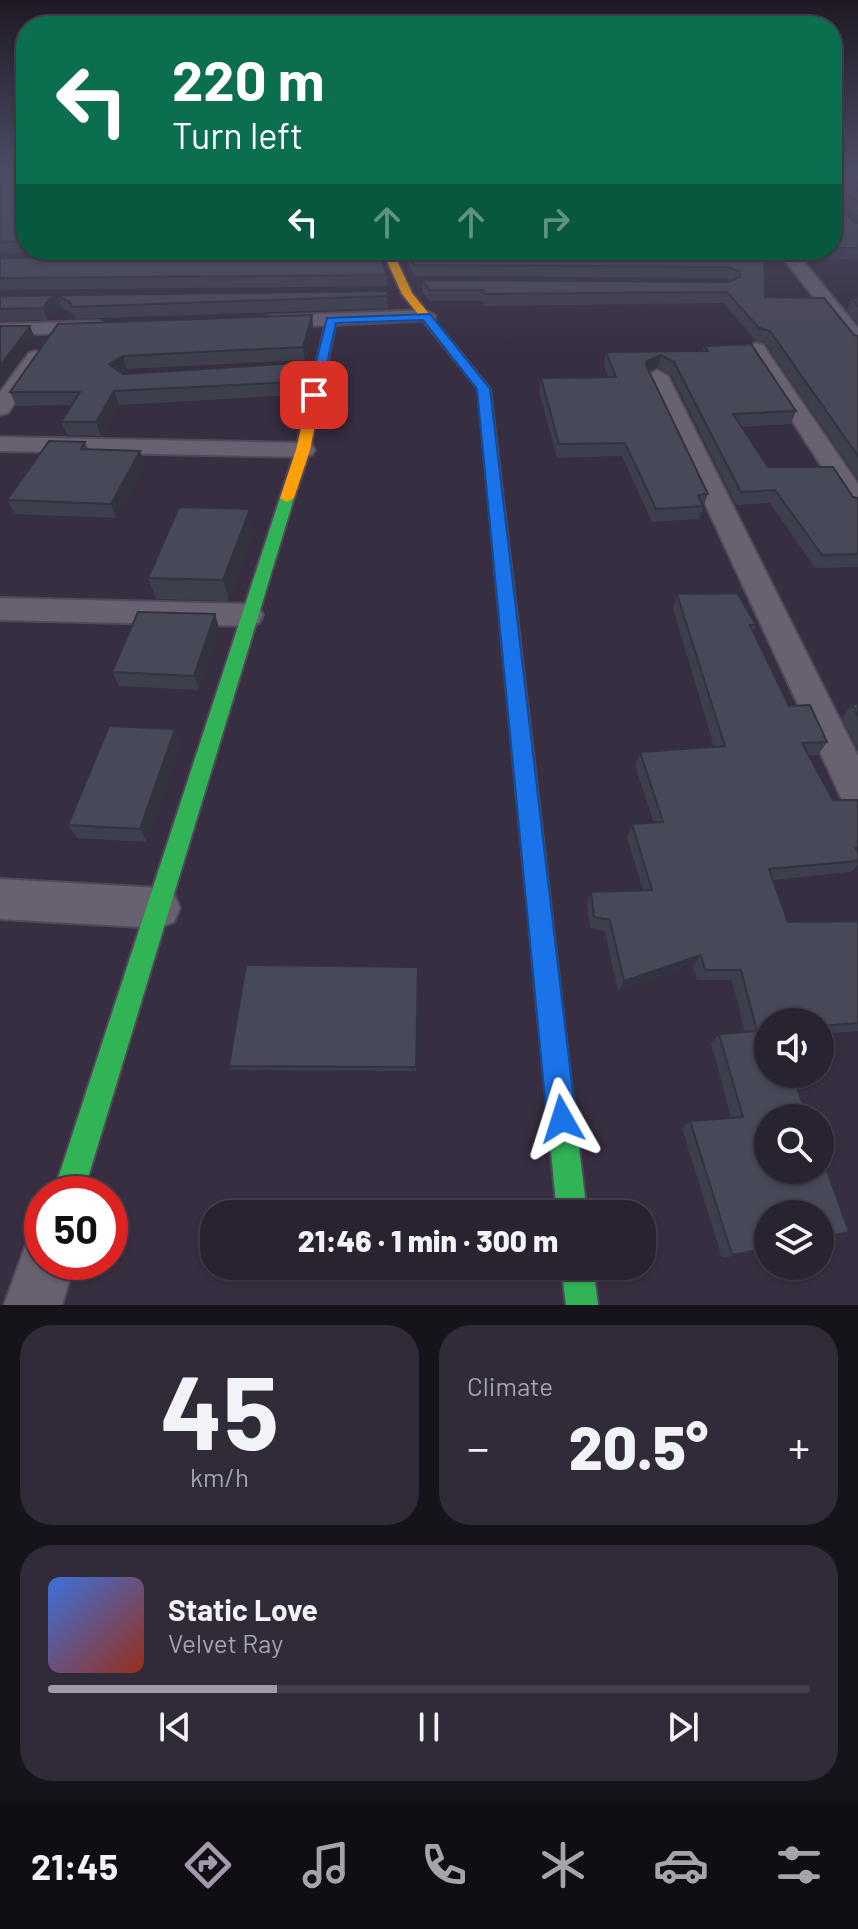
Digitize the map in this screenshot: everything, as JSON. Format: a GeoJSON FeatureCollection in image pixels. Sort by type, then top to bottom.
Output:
{"type":"FeatureCollection","features":[{"type":"Feature","properties":{"kind":"main road"},"geometry":{"type":"LineString","coordinates":[[390,260],[400,291],[426,316],[484,389],[571,1200]]}},
{"type":"Feature","properties":{"kind":"main road"},"geometry":{"type":"LineString","coordinates":[[74,1176],[248,615],[303,450],[313,369],[331,320]]}},
{"type":"Feature","properties":{"kind":"main road"},"geometry":{"type":"LineString","coordinates":[[579,1280],[582,1305]]}},
{"type":"Feature","properties":{"kind":"street"},"geometry":{"type":"LineString","coordinates":[[793,260],[858,341]]}},
{"type":"Feature","properties":{"kind":"street"},"geometry":{"type":"LineString","coordinates":[[400,291],[429,284]]}},
{"type":"Feature","properties":{"kind":"street"},"geometry":{"type":"LineString","coordinates":[[0,408],[69,308]]}},
{"type":"Feature","properties":{"kind":"street"},"geometry":{"type":"LineString","coordinates":[[255,322],[426,316]]}},
{"type":"Feature","properties":{"kind":"street"},"geometry":{"type":"LineString","coordinates":[[0,330],[117,326]]}},
{"type":"Feature","properties":{"kind":"street"},"geometry":{"type":"LineString","coordinates":[[756,349],[858,503]]}},
{"type":"Feature","properties":{"kind":"street"},"geometry":{"type":"LineString","coordinates":[[657,376],[858,794]]}},
{"type":"Feature","properties":{"kind":"street"},"geometry":{"type":"LineString","coordinates":[[0,444],[303,450]]}},
{"type":"Feature","properties":{"kind":"street"},"geometry":{"type":"LineString","coordinates":[[0,609],[248,615]]}},
{"type":"Feature","properties":{"kind":"street"},"geometry":{"type":"LineString","coordinates":[[0,899],[159,908]]}},
{"type":"Feature","properties":{"kind":"street"},"geometry":{"type":"LineString","coordinates":[[33,1305],[41,1280]]}},
{"type":"Feature","properties":{"kind":"building"},"geometry":{"type":"Polygon","coordinates":[[[0,233],[16,233],[16,241],[0,242],[0,233]]]}},
{"type":"Feature","properties":{"kind":"building"},"geometry":{"type":"Polygon","coordinates":[[[842,233],[858,233],[858,248],[842,248],[842,233]]]}},
{"type":"Feature","properties":{"kind":"building"},"geometry":{"type":"Polygon","coordinates":[[[0,258],[381,260],[387,275],[0,278],[0,258]]]}},
{"type":"Feature","properties":{"kind":"building"},"geometry":{"type":"Polygon","coordinates":[[[411,260],[764,260],[765,297],[824,298],[858,336],[858,456],[770,331],[759,328],[727,292],[485,294],[484,290],[430,290],[422,280],[729,282],[740,277],[740,272],[729,267],[414,265],[411,260]]]}},
{"type":"Feature","properties":{"kind":"building"},"geometry":{"type":"Polygon","coordinates":[[[387,291],[387,296],[71,307],[70,302],[58,296],[49,299],[43,308],[0,309],[0,296],[387,291]]]}},
{"type":"Feature","properties":{"kind":"building"},"geometry":{"type":"Polygon","coordinates":[[[312,315],[303,347],[123,356],[109,364],[123,374],[299,363],[294,382],[114,391],[96,422],[61,422],[80,392],[10,392],[58,324],[312,315]]]}},
{"type":"Feature","properties":{"kind":"building"},"geometry":{"type":"Polygon","coordinates":[[[0,326],[30,326],[0,366],[0,326]]]}},
{"type":"Feature","properties":{"kind":"building"},"geometry":{"type":"Polygon","coordinates":[[[751,344],[796,411],[733,414],[768,467],[833,467],[853,497],[858,498],[858,554],[822,555],[775,490],[741,492],[674,362],[661,355],[647,361],[646,365],[708,494],[698,495],[703,506],[656,509],[625,443],[559,444],[541,378],[616,377],[606,352],[708,351],[704,346],[751,344]]]}},
{"type":"Feature","properties":{"kind":"building"},"geometry":{"type":"Polygon","coordinates":[[[49,441],[85,442],[81,449],[140,451],[111,504],[7,500],[49,441]]]}},
{"type":"Feature","properties":{"kind":"building"},"geometry":{"type":"Polygon","coordinates":[[[179,507],[250,509],[223,580],[148,578],[179,507]]]}},
{"type":"Feature","properties":{"kind":"building"},"geometry":{"type":"Polygon","coordinates":[[[737,593],[756,625],[750,625],[789,706],[810,705],[827,742],[802,743],[833,800],[858,800],[858,861],[769,869],[788,922],[858,921],[858,1023],[834,1025],[834,1008],[754,1008],[754,1020],[741,970],[705,970],[701,955],[624,981],[610,920],[594,917],[591,892],[652,890],[632,824],[663,822],[640,752],[725,746],[677,594],[737,593]]]}},
{"type":"Feature","properties":{"kind":"building"},"geometry":{"type":"Polygon","coordinates":[[[138,612],[215,614],[194,676],[112,672],[138,612]]]}},
{"type":"Feature","properties":{"kind":"building"},"geometry":{"type":"Polygon","coordinates":[[[109,726],[175,729],[140,829],[68,825],[109,726]]]}},
{"type":"Feature","properties":{"kind":"building"},"geometry":{"type":"Polygon","coordinates":[[[246,965],[418,967],[416,1067],[229,1066],[246,965]]]}},
{"type":"Feature","properties":{"kind":"building"},"geometry":{"type":"Polygon","coordinates":[[[754,1031],[754,1088],[797,1088],[803,1104],[754,1104],[754,1184],[832,1184],[849,1232],[834,1235],[834,1200],[754,1200],[754,1251],[732,1255],[690,1121],[743,1117],[719,1034],[754,1031]]]}},
{"type":"Feature","properties":{"kind":"traffic: fast"},"geometry":{"type":"LineString","coordinates":[[74,1176],[287,498]]}},
{"type":"Feature","properties":{"kind":"traffic: fast"},"geometry":{"type":"LineString","coordinates":[[554,1048],[570,1200]]}},
{"type":"Feature","properties":{"kind":"traffic: fast"},"geometry":{"type":"LineString","coordinates":[[579,1280],[582,1305]]}},
{"type":"Feature","properties":{"kind":"traffic: slow"},"geometry":{"type":"LineString","coordinates":[[392,260],[407,294],[484,389],[520,727]]}},
{"type":"Feature","properties":{"kind":"traffic: slow"},"geometry":{"type":"LineString","coordinates":[[287,498],[303,450],[331,320]]}},
{"type":"Feature","properties":{"kind":"traffic: jam"},"geometry":{"type":"LineString","coordinates":[[520,727],[554,1048]]}},
{"type":"Feature","properties":{"kind":"route"},"geometry":{"type":"LineString","coordinates":[[314,395],[331,320],[394,317],[426,316],[484,389],[562,1119]]}}]}
